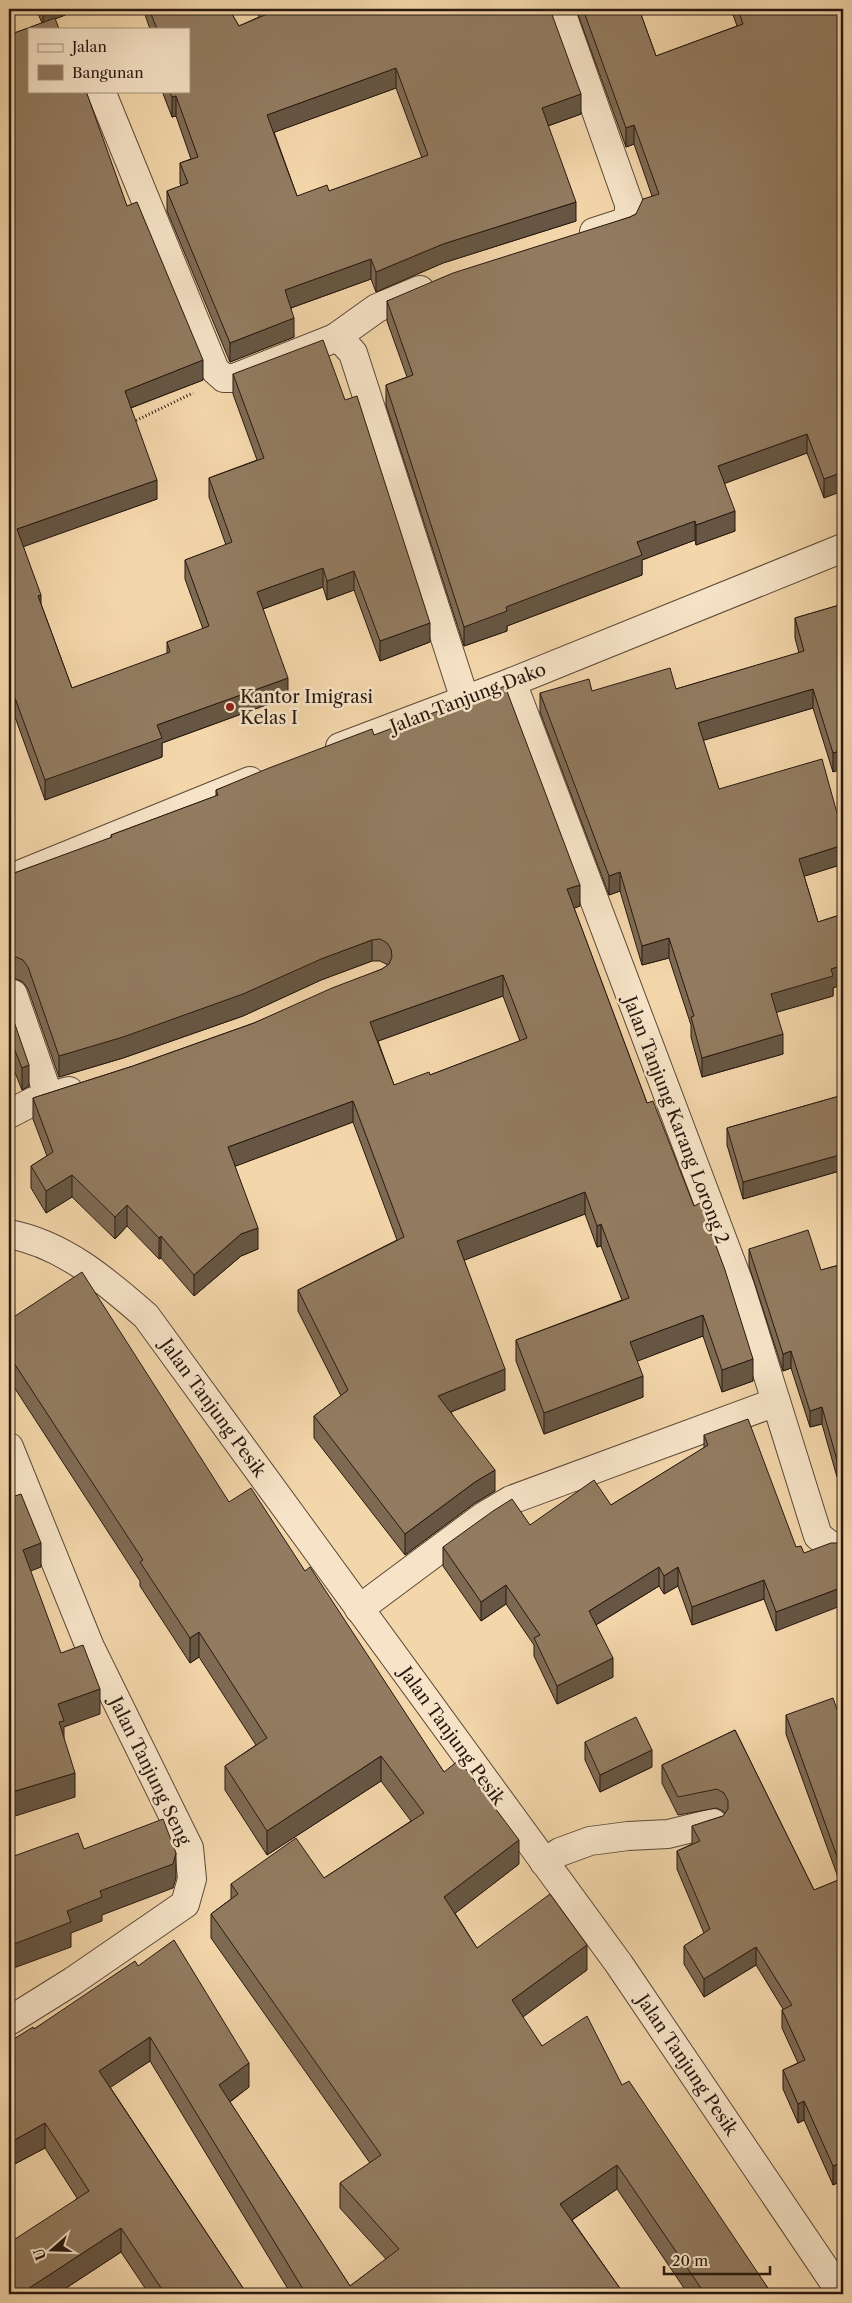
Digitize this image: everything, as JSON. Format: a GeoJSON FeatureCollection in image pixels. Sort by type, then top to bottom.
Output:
{"type":"FeatureCollection","features":[{"type":"Feature","properties":{"kind":"street"},"geometry":{"type":"LineString","coordinates":[[560,9],[626,195],[629,212],[625,222],[569,239]]}},
{"type":"Feature","properties":{"kind":"street"},"geometry":{"type":"LineString","coordinates":[[102,92],[215,370],[224,378],[234,378],[335,338],[378,308],[439,282]]}},
{"type":"Feature","properties":{"kind":"street"},"geometry":{"type":"LineString","coordinates":[[335,338],[344,343],[353,353],[465,700]]}},
{"type":"Feature","properties":{"kind":"street","name":"Jalan Tanjung Dako"},"geometry":{"type":"LineString","coordinates":[[318,755],[512,682],[843,548]]}},
{"type":"Feature","properties":{"kind":"street","name":"Jalan Tanjung Karang Lorong 2"},"geometry":{"type":"LineString","coordinates":[[512,682],[740,1286],[818,1536],[830,1545],[843,1547]]}},
{"type":"Feature","properties":{"kind":"street"},"geometry":{"type":"LineString","coordinates":[[9,879],[272,772]]}},
{"type":"Feature","properties":{"kind":"street"},"geometry":{"type":"LineString","coordinates":[[13,994],[49,1097]]}},
{"type":"Feature","properties":{"kind":"street"},"geometry":{"type":"LineString","coordinates":[[9,1114],[34,1101],[93,1084]]}},
{"type":"Feature","properties":{"kind":"street","name":"Jalan Tanjung Pesik"},"geometry":{"type":"LineString","coordinates":[[9,1234],[29,1238],[85,1266],[146,1316],[619,1964],[842,2294]]}},
{"type":"Feature","properties":{"kind":"street"},"geometry":{"type":"LineString","coordinates":[[360,1609],[484,1516],[511,1500],[776,1402]]}},
{"type":"Feature","properties":{"kind":"street","name":"Jalan Tanjung Seng"},"geometry":{"type":"LineString","coordinates":[[9,1447],[90,1647],[189,1848],[192,1879],[185,1904],[73,1981],[9,2021]]}},
{"type":"Feature","properties":{"kind":"street"},"geometry":{"type":"LineString","coordinates":[[544,1862],[560,1852],[590,1841],[628,1836],[668,1834],[713,1822]]}},
{"type":"Feature","properties":{"kind":"path"},"geometry":{"type":"LineString","coordinates":[[128,424],[224,378]]}},
{"type":"Feature","properties":{"kind":"building"},"geometry":{"type":"Polygon","coordinates":[[[149,9],[229,9],[239,26],[265,15],[263,9],[550,9],[581,94],[542,108],[576,202],[443,244],[376,272],[371,259],[285,290],[294,318],[230,343],[167,191],[188,183],[180,163],[198,157],[176,96],[172,97],[170,92],[190,92],[190,28],[157,28],[149,9]],[[396,68],[267,115],[297,196],[327,185],[329,191],[428,155],[396,68]]]}},
{"type":"Feature","properties":{"kind":"building"},"geometry":{"type":"Polygon","coordinates":[[[583,9],[639,9],[656,56],[743,24],[738,9],[843,9],[843,472],[824,479],[807,434],[718,466],[735,511],[696,525],[695,521],[637,542],[642,555],[506,607],[507,611],[464,627],[386,385],[413,375],[387,301],[453,273],[630,217],[636,214],[643,199],[659,194],[634,125],[626,128],[583,9]]]}},
{"type":"Feature","properties":{"kind":"building"},"geometry":{"type":"Polygon","coordinates":[[[55,18],[59,28],[28,28],[28,92],[86,92],[127,206],[137,202],[203,360],[125,391],[157,480],[17,529],[41,595],[38,596],[72,688],[170,652],[167,642],[209,626],[185,560],[232,542],[209,478],[264,458],[233,374],[323,340],[345,400],[357,396],[430,623],[380,641],[354,571],[327,581],[323,568],[257,592],[288,678],[157,725],[162,738],[45,780],[15,698],[9,700],[9,35],[55,18]]]}},
{"type":"Feature","properties":{"kind":"building"},"geometry":{"type":"Polygon","coordinates":[[[843,604],[843,750],[833,753],[813,689],[698,723],[719,789],[822,759],[837,813],[843,811],[843,845],[799,859],[818,922],[843,914],[843,965],[831,969],[833,976],[771,994],[783,1034],[702,1058],[691,1017],[694,1016],[669,938],[642,946],[620,872],[609,876],[540,693],[589,679],[592,691],[670,668],[676,689],[804,651],[795,618],[843,604]]]}},
{"type":"Feature","properties":{"kind":"building"},"geometry":{"type":"Polygon","coordinates":[[[505,686],[580,885],[567,889],[647,1103],[653,1101],[694,1206],[700,1203],[725,1270],[753,1359],[722,1370],[703,1315],[630,1342],[643,1376],[544,1413],[516,1340],[629,1298],[601,1224],[597,1226],[585,1192],[457,1241],[505,1369],[438,1396],[495,1470],[475,1482],[405,1534],[314,1416],[348,1390],[298,1290],[404,1237],[353,1101],[228,1147],[258,1228],[241,1234],[194,1275],[161,1236],[159,1238],[127,1205],[115,1217],[72,1175],[46,1191],[31,1166],[53,1152],[33,1098],[133,1066],[254,1023],[332,988],[382,969],[389,964],[392,957],[391,949],[387,943],[380,939],[372,940],[321,959],[243,994],[123,1037],[59,1056],[28,967],[23,960],[16,957],[9,958],[9,875],[218,795],[216,790],[269,768],[372,729],[374,735],[505,686]],[[503,975],[370,1022],[394,1085],[429,1072],[430,1075],[527,1038],[503,975]]]}},
{"type":"Feature","properties":{"kind":"building"},"geometry":{"type":"Polygon","coordinates":[[[9,1007],[29,1065],[22,1068],[14,1048],[9,1050],[9,1007]]]}},
{"type":"Feature","properties":{"kind":"building"},"geometry":{"type":"Polygon","coordinates":[[[843,1095],[843,1154],[743,1182],[727,1128],[843,1095]]]}},
{"type":"Feature","properties":{"kind":"building"},"geometry":{"type":"Polygon","coordinates":[[[808,1230],[821,1270],[843,1264],[843,1459],[837,1460],[822,1407],[810,1411],[791,1351],[783,1354],[749,1249],[808,1230]]]}},
{"type":"Feature","properties":{"kind":"building"},"geometry":{"type":"Polygon","coordinates":[[[82,1272],[229,1502],[251,1488],[305,1571],[310,1567],[444,1772],[459,1760],[519,1840],[444,1897],[477,1948],[550,1894],[587,1945],[512,2000],[542,2046],[587,2016],[622,2085],[629,2081],[772,2294],[705,2294],[617,2165],[560,2204],[624,2294],[306,2294],[150,2037],[99,2071],[247,2294],[165,2294],[121,2228],[23,2292],[24,2294],[9,2294],[9,2243],[89,2191],[45,2123],[9,2143],[9,2042],[33,2027],[34,2029],[135,1961],[138,1966],[174,1940],[249,2063],[219,2085],[350,2286],[399,2249],[340,2183],[381,2155],[211,1914],[238,1894],[231,1884],[296,1838],[324,1878],[424,1813],[381,1756],[267,1831],[225,1766],[267,1738],[199,1632],[190,1638],[140,1562],[143,1560],[12,1360],[9,1361],[9,1320],[82,1272]]]}},
{"type":"Feature","properties":{"kind":"building"},"geometry":{"type":"Polygon","coordinates":[[[748,1419],[796,1547],[801,1546],[804,1553],[831,1543],[843,1543],[843,1587],[776,1612],[764,1580],[692,1607],[678,1567],[664,1576],[659,1567],[589,1611],[613,1658],[557,1686],[534,1638],[540,1635],[506,1585],[481,1602],[443,1547],[512,1499],[530,1525],[594,1480],[611,1505],[708,1445],[704,1435],[748,1419]]]}},
{"type":"Feature","properties":{"kind":"building"},"geometry":{"type":"Polygon","coordinates":[[[21,1494],[41,1543],[23,1550],[61,1653],[83,1645],[100,1689],[58,1704],[64,1721],[59,1722],[75,1773],[9,1793],[9,1498],[21,1494]]]}},
{"type":"Feature","properties":{"kind":"building"},"geometry":{"type":"Polygon","coordinates":[[[833,1698],[843,1726],[843,1873],[786,1715],[833,1698]]]}},
{"type":"Feature","properties":{"kind":"building"},"geometry":{"type":"Polygon","coordinates":[[[636,1717],[652,1750],[600,1775],[585,1742],[636,1717]]]}},
{"type":"Feature","properties":{"kind":"building"},"geometry":{"type":"Polygon","coordinates":[[[735,1730],[814,1890],[843,1878],[843,2167],[841,2163],[833,2166],[804,2101],[798,2104],[783,2070],[805,2060],[782,2010],[792,2005],[756,1947],[704,1979],[684,1946],[710,1929],[677,1851],[700,1841],[692,1826],[723,1816],[728,1809],[728,1801],[724,1793],[717,1789],[678,1797],[662,1765],[735,1730]]]}},
{"type":"Feature","properties":{"kind":"building"},"geometry":{"type":"Polygon","coordinates":[[[163,1819],[176,1853],[173,1864],[100,1891],[102,1897],[67,1911],[71,1922],[9,1946],[9,1842],[14,1856],[78,1833],[84,1849],[163,1819]]]}},
{"type":"Feature","properties":{"kind":"place","name":"Kantor Imigrasi Kelas I"},"geometry":{"type":"Point","coordinates":[230,707]}}]}
